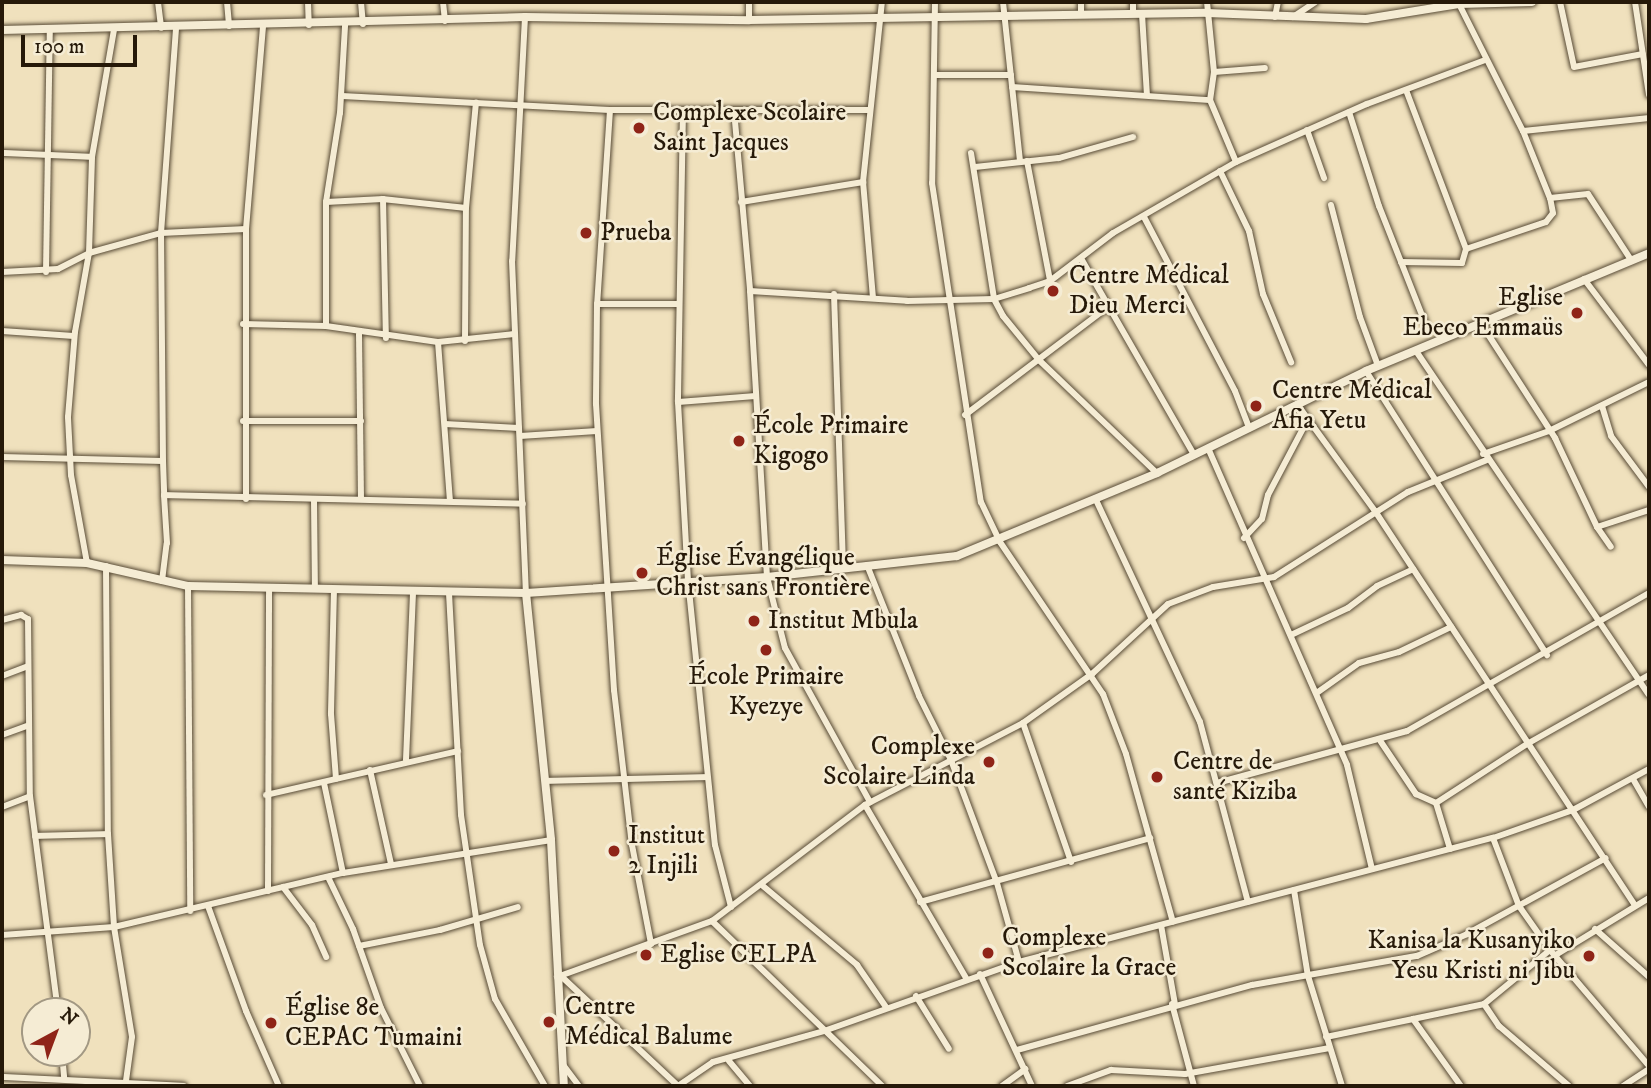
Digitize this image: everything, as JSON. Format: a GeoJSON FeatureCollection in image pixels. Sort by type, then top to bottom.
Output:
{"type":"FeatureCollection","features":[{"type":"Feature","properties":{"kind":"street"},"geometry":{"type":"LineString","coordinates":[[158,2],[161,29]]}},
{"type":"Feature","properties":{"kind":"street"},"geometry":{"type":"LineString","coordinates":[[228,2],[229,28]]}},
{"type":"Feature","properties":{"kind":"street"},"geometry":{"type":"LineString","coordinates":[[308,2],[309,25]]}},
{"type":"Feature","properties":{"kind":"street"},"geometry":{"type":"LineString","coordinates":[[361,2],[363,24]]}},
{"type":"Feature","properties":{"kind":"street"},"geometry":{"type":"LineString","coordinates":[[443,2],[445,22]]}},
{"type":"Feature","properties":{"kind":"street"},"geometry":{"type":"LineString","coordinates":[[749,2],[749,19]]}},
{"type":"Feature","properties":{"kind":"street"},"geometry":{"type":"LineString","coordinates":[[873,298],[863,182],[882,2]]}},
{"type":"Feature","properties":{"kind":"street"},"geometry":{"type":"LineString","coordinates":[[935,2],[932,183],[965,415],[981,502],[1000,542],[1092,674],[1126,754],[1173,922]]}},
{"type":"Feature","properties":{"kind":"street"},"geometry":{"type":"LineString","coordinates":[[1003,2],[1002,18],[1024,162],[1050,281]]}},
{"type":"Feature","properties":{"kind":"street"},"geometry":{"type":"LineString","coordinates":[[1081,2],[1082,15]]}},
{"type":"Feature","properties":{"kind":"street"},"geometry":{"type":"LineString","coordinates":[[1133,2],[1138,14],[1147,96]]}},
{"type":"Feature","properties":{"kind":"street"},"geometry":{"type":"LineString","coordinates":[[1207,2],[1214,72],[1210,100],[1236,162]]}},
{"type":"Feature","properties":{"kind":"street"},"geometry":{"type":"LineString","coordinates":[[1275,18],[1278,2]]}},
{"type":"Feature","properties":{"kind":"street"},"geometry":{"type":"LineString","coordinates":[[1292,18],[1315,2]]}},
{"type":"Feature","properties":{"kind":"street"},"geometry":{"type":"LineString","coordinates":[[2,30],[229,28],[525,17],[880,19],[1207,13],[1275,18],[1366,19],[1459,3],[1532,2]]}},
{"type":"Feature","properties":{"kind":"street"},"geometry":{"type":"LineString","coordinates":[[1560,2],[1574,67],[1643,54]]}},
{"type":"Feature","properties":{"kind":"street"},"geometry":{"type":"LineString","coordinates":[[1635,2],[1649,95]]}},
{"type":"Feature","properties":{"kind":"street"},"geometry":{"type":"LineString","coordinates":[[1459,3],[1485,60],[1523,131],[1553,213],[1546,222],[1466,248]]}},
{"type":"Feature","properties":{"kind":"street"},"geometry":{"type":"LineString","coordinates":[[525,17],[523,104],[514,229],[514,334],[526,593],[551,840],[564,1086]]}},
{"type":"Feature","properties":{"kind":"street"},"geometry":{"type":"LineString","coordinates":[[327,326],[326,202],[342,96],[345,25]]}},
{"type":"Feature","properties":{"kind":"street"},"geometry":{"type":"LineString","coordinates":[[246,499],[243,324],[246,229],[263,27]]}},
{"type":"Feature","properties":{"kind":"street"},"geometry":{"type":"LineString","coordinates":[[46,272],[44,154],[50,29]]}},
{"type":"Feature","properties":{"kind":"street"},"geometry":{"type":"LineString","coordinates":[[88,563],[69,459],[74,337],[89,253],[92,157],[114,29]]}},
{"type":"Feature","properties":{"kind":"street"},"geometry":{"type":"LineString","coordinates":[[162,581],[167,543],[163,461],[161,233],[176,29]]}},
{"type":"Feature","properties":{"kind":"street"},"geometry":{"type":"LineString","coordinates":[[750,291],[950,301],[994,299],[1050,281],[1082,260],[1113,233],[1236,162],[1349,112],[1485,60]]}},
{"type":"Feature","properties":{"kind":"street"},"geometry":{"type":"LineString","coordinates":[[1214,72],[1265,68]]}},
{"type":"Feature","properties":{"kind":"street"},"geometry":{"type":"LineString","coordinates":[[934,75],[1011,75]]}},
{"type":"Feature","properties":{"kind":"street"},"geometry":{"type":"LineString","coordinates":[[1012,87],[1210,100]]}},
{"type":"Feature","properties":{"kind":"street"},"geometry":{"type":"LineString","coordinates":[[1401,262],[1462,263],[1466,248],[1406,90]]}},
{"type":"Feature","properties":{"kind":"street"},"geometry":{"type":"LineString","coordinates":[[342,96],[610,110],[870,110]]}},
{"type":"Feature","properties":{"kind":"street"},"geometry":{"type":"LineString","coordinates":[[465,341],[466,208],[476,102]]}},
{"type":"Feature","properties":{"kind":"street"},"geometry":{"type":"LineString","coordinates":[[610,110],[597,304],[597,431],[624,780],[650,943]]}},
{"type":"Feature","properties":{"kind":"street"},"geometry":{"type":"LineString","coordinates":[[683,110],[685,173],[678,402],[688,580],[707,777],[720,877],[731,906]]}},
{"type":"Feature","properties":{"kind":"street"},"geometry":{"type":"LineString","coordinates":[[734,110],[750,291],[767,578],[785,648],[920,902],[966,978]]}},
{"type":"Feature","properties":{"kind":"street"},"geometry":{"type":"LineString","coordinates":[[1349,112],[1425,323]]}},
{"type":"Feature","properties":{"kind":"street"},"geometry":{"type":"LineString","coordinates":[[1523,131],[1649,118]]}},
{"type":"Feature","properties":{"kind":"street"},"geometry":{"type":"LineString","coordinates":[[1307,130],[1324,178]]}},
{"type":"Feature","properties":{"kind":"street"},"geometry":{"type":"LineString","coordinates":[[975,167],[1072,156],[1133,137]]}},
{"type":"Feature","properties":{"kind":"street"},"geometry":{"type":"LineString","coordinates":[[2,153],[92,157]]}},
{"type":"Feature","properties":{"kind":"street"},"geometry":{"type":"LineString","coordinates":[[971,153],[994,299],[1039,360],[1157,473]]}},
{"type":"Feature","properties":{"kind":"street"},"geometry":{"type":"LineString","coordinates":[[1220,172],[1249,230],[1263,294],[1291,362]]}},
{"type":"Feature","properties":{"kind":"street"},"geometry":{"type":"LineString","coordinates":[[741,202],[863,182]]}},
{"type":"Feature","properties":{"kind":"street"},"geometry":{"type":"LineString","coordinates":[[1549,198],[1588,194],[1631,260]]}},
{"type":"Feature","properties":{"kind":"street"},"geometry":{"type":"LineString","coordinates":[[326,202],[383,199],[466,208]]}},
{"type":"Feature","properties":{"kind":"street"},"geometry":{"type":"LineString","coordinates":[[383,199],[386,338]]}},
{"type":"Feature","properties":{"kind":"street"},"geometry":{"type":"LineString","coordinates":[[1331,205],[1360,317],[1378,366]]}},
{"type":"Feature","properties":{"kind":"street"},"geometry":{"type":"LineString","coordinates":[[1144,217],[1235,391],[1249,428]]}},
{"type":"Feature","properties":{"kind":"street"},"geometry":{"type":"LineString","coordinates":[[2,272],[46,272],[89,253],[161,233],[246,229]]}},
{"type":"Feature","properties":{"kind":"street"},"geometry":{"type":"LineString","coordinates":[[2,560],[88,563],[188,586],[526,593],[688,580],[767,578],[957,556],[1000,542],[1157,473],[1366,371],[1482,325],[1649,253]]}},
{"type":"Feature","properties":{"kind":"street"},"geometry":{"type":"LineString","coordinates":[[1082,260],[1194,454]]}},
{"type":"Feature","properties":{"kind":"street"},"geometry":{"type":"LineString","coordinates":[[1584,279],[1649,365]]}},
{"type":"Feature","properties":{"kind":"street"},"geometry":{"type":"LineString","coordinates":[[834,294],[843,568]]}},
{"type":"Feature","properties":{"kind":"street"},"geometry":{"type":"LineString","coordinates":[[597,304],[679,304]]}},
{"type":"Feature","properties":{"kind":"street"},"geometry":{"type":"LineString","coordinates":[[965,415],[1109,306]]}},
{"type":"Feature","properties":{"kind":"street"},"geometry":{"type":"LineString","coordinates":[[243,324],[327,326],[386,338],[438,342],[514,334]]}},
{"type":"Feature","properties":{"kind":"street"},"geometry":{"type":"LineString","coordinates":[[1482,325],[1549,431],[1597,527],[1611,547]]}},
{"type":"Feature","properties":{"kind":"street"},"geometry":{"type":"LineString","coordinates":[[2,331],[74,337]]}},
{"type":"Feature","properties":{"kind":"street"},"geometry":{"type":"LineString","coordinates":[[359,334],[361,499]]}},
{"type":"Feature","properties":{"kind":"street"},"geometry":{"type":"LineString","coordinates":[[438,342],[450,501]]}},
{"type":"Feature","properties":{"kind":"street"},"geometry":{"type":"LineString","coordinates":[[1416,351],[1485,457],[1602,623],[1649,695]]}},
{"type":"Feature","properties":{"kind":"street"},"geometry":{"type":"LineString","coordinates":[[1366,371],[1547,655]]}},
{"type":"Feature","properties":{"kind":"street"},"geometry":{"type":"LineString","coordinates":[[559,977],[712,921],[757,886],[763,886],[867,804],[1023,723],[1092,674],[1168,604],[1192,593],[1265,580],[1375,511],[1649,382]]}},
{"type":"Feature","properties":{"kind":"street"},"geometry":{"type":"LineString","coordinates":[[678,402],[756,396]]}},
{"type":"Feature","properties":{"kind":"street"},"geometry":{"type":"LineString","coordinates":[[1297,404],[1375,511],[1635,905]]}},
{"type":"Feature","properties":{"kind":"street"},"geometry":{"type":"LineString","coordinates":[[1602,406],[1611,436],[1649,487]]}},
{"type":"Feature","properties":{"kind":"street"},"geometry":{"type":"LineString","coordinates":[[243,421],[361,421]]}},
{"type":"Feature","properties":{"kind":"street"},"geometry":{"type":"LineString","coordinates":[[1244,538],[1262,519],[1268,495],[1307,421]]}},
{"type":"Feature","properties":{"kind":"street"},"geometry":{"type":"LineString","coordinates":[[445,425],[519,432],[597,431]]}},
{"type":"Feature","properties":{"kind":"street"},"geometry":{"type":"LineString","coordinates":[[1208,448],[1244,538],[1318,692],[1341,752],[1372,869]]}},
{"type":"Feature","properties":{"kind":"street"},"geometry":{"type":"LineString","coordinates":[[2,457],[163,461]]}},
{"type":"Feature","properties":{"kind":"street"},"geometry":{"type":"LineString","coordinates":[[164,495],[523,504]]}},
{"type":"Feature","properties":{"kind":"street"},"geometry":{"type":"LineString","coordinates":[[314,500],[315,589]]}},
{"type":"Feature","properties":{"kind":"street"},"geometry":{"type":"LineString","coordinates":[[1096,500],[1154,618],[1200,722],[1248,902]]}},
{"type":"Feature","properties":{"kind":"street"},"geometry":{"type":"LineString","coordinates":[[1597,527],[1649,510]]}},
{"type":"Feature","properties":{"kind":"street"},"geometry":{"type":"LineString","coordinates":[[867,565],[919,696],[951,760],[997,883],[1019,962]]}},
{"type":"Feature","properties":{"kind":"street"},"geometry":{"type":"LineString","coordinates":[[106,566],[108,834],[114,927],[132,1037],[126,1081]]}},
{"type":"Feature","properties":{"kind":"street"},"geometry":{"type":"LineString","coordinates":[[1291,635],[1348,608],[1377,586],[1413,569]]}},
{"type":"Feature","properties":{"kind":"street"},"geometry":{"type":"LineString","coordinates":[[188,586],[190,911]]}},
{"type":"Feature","properties":{"kind":"street"},"geometry":{"type":"LineString","coordinates":[[268,891],[266,795],[269,589]]}},
{"type":"Feature","properties":{"kind":"street"},"geometry":{"type":"LineString","coordinates":[[334,589],[331,714],[337,779]]}},
{"type":"Feature","properties":{"kind":"street"},"geometry":{"type":"LineString","coordinates":[[406,760],[413,592]]}},
{"type":"Feature","properties":{"kind":"street"},"geometry":{"type":"LineString","coordinates":[[449,593],[464,850],[476,919],[495,999],[545,1086]]}},
{"type":"Feature","properties":{"kind":"street"},"geometry":{"type":"LineString","coordinates":[[1217,783],[1381,742],[1490,687],[1649,593]]}},
{"type":"Feature","properties":{"kind":"street"},"geometry":{"type":"LineString","coordinates":[[2,620],[21,615],[28,619],[26,667],[30,796],[45,931],[56,997]]}},
{"type":"Feature","properties":{"kind":"street"},"geometry":{"type":"LineString","coordinates":[[1318,692],[1359,663],[1399,652],[1451,627]]}},
{"type":"Feature","properties":{"kind":"street"},"geometry":{"type":"LineString","coordinates":[[2,676],[26,667]]}},
{"type":"Feature","properties":{"kind":"street"},"geometry":{"type":"LineString","coordinates":[[1436,803],[1527,744],[1649,675]]}},
{"type":"Feature","properties":{"kind":"street"},"geometry":{"type":"LineString","coordinates":[[1023,723],[1071,862]]}},
{"type":"Feature","properties":{"kind":"street"},"geometry":{"type":"LineString","coordinates":[[2,735],[27,726]]}},
{"type":"Feature","properties":{"kind":"street"},"geometry":{"type":"LineString","coordinates":[[1381,742],[1416,793],[1436,803],[1450,849]]}},
{"type":"Feature","properties":{"kind":"street"},"geometry":{"type":"LineString","coordinates":[[266,795],[324,783],[406,760],[458,751]]}},
{"type":"Feature","properties":{"kind":"street"},"geometry":{"type":"LineString","coordinates":[[559,977],[678,1086],[713,1062],[729,1061],[824,1031],[966,978],[1493,838],[1573,810],[1649,769]]}},
{"type":"Feature","properties":{"kind":"street"},"geometry":{"type":"LineString","coordinates":[[370,770],[391,864]]}},
{"type":"Feature","properties":{"kind":"street"},"geometry":{"type":"LineString","coordinates":[[545,782],[707,777]]}},
{"type":"Feature","properties":{"kind":"street"},"geometry":{"type":"LineString","coordinates":[[1633,779],[1649,807]]}},
{"type":"Feature","properties":{"kind":"street"},"geometry":{"type":"LineString","coordinates":[[324,783],[343,873]]}},
{"type":"Feature","properties":{"kind":"street"},"geometry":{"type":"LineString","coordinates":[[2,807],[30,796]]}},
{"type":"Feature","properties":{"kind":"street"},"geometry":{"type":"LineString","coordinates":[[35,836],[108,834]]}},
{"type":"Feature","properties":{"kind":"street"},"geometry":{"type":"LineString","coordinates":[[920,902],[997,883],[1150,838]]}},
{"type":"Feature","properties":{"kind":"street"},"geometry":{"type":"LineString","coordinates":[[1493,838],[1518,906],[1552,953],[1649,1067],[1623,1086]]}},
{"type":"Feature","properties":{"kind":"street"},"geometry":{"type":"LineString","coordinates":[[2,935],[114,927],[343,873],[464,850],[551,840]]}},
{"type":"Feature","properties":{"kind":"street"},"geometry":{"type":"LineString","coordinates":[[1017,1050],[1173,1004],[1417,956],[1518,906],[1606,858]]}},
{"type":"Feature","properties":{"kind":"street"},"geometry":{"type":"LineString","coordinates":[[328,877],[359,946],[381,1008],[421,1086]]}},
{"type":"Feature","properties":{"kind":"street"},"geometry":{"type":"LineString","coordinates":[[763,886],[857,965],[886,1007]]}},
{"type":"Feature","properties":{"kind":"street"},"geometry":{"type":"LineString","coordinates":[[283,887],[312,925],[326,957]]}},
{"type":"Feature","properties":{"kind":"street"},"geometry":{"type":"LineString","coordinates":[[1294,890],[1308,976],[1342,1086]]}},
{"type":"Feature","properties":{"kind":"street"},"geometry":{"type":"LineString","coordinates":[[1326,1037],[1484,1004],[1552,953],[1649,898]]}},
{"type":"Feature","properties":{"kind":"street"},"geometry":{"type":"LineString","coordinates":[[208,906],[241,1000],[279,1086]]}},
{"type":"Feature","properties":{"kind":"street"},"geometry":{"type":"LineString","coordinates":[[359,946],[518,907]]}},
{"type":"Feature","properties":{"kind":"street"},"geometry":{"type":"LineString","coordinates":[[712,921],[882,1086]]}},
{"type":"Feature","properties":{"kind":"street"},"geometry":{"type":"LineString","coordinates":[[1161,925],[1173,1004],[1193,1072],[1194,1086]]}},
{"type":"Feature","properties":{"kind":"street"},"geometry":{"type":"LineString","coordinates":[[1595,929],[1649,977]]}},
{"type":"Feature","properties":{"kind":"street"},"geometry":{"type":"LineString","coordinates":[[981,974],[1032,1086]]}},
{"type":"Feature","properties":{"kind":"street"},"geometry":{"type":"LineString","coordinates":[[916,996],[949,1049]]}},
{"type":"Feature","properties":{"kind":"street"},"geometry":{"type":"LineString","coordinates":[[1484,1004],[1499,1026],[1569,1086]]}},
{"type":"Feature","properties":{"kind":"street"},"geometry":{"type":"LineString","coordinates":[[1413,1019],[1461,1086]]}},
{"type":"Feature","properties":{"kind":"street"},"geometry":{"type":"LineString","coordinates":[[1067,1086],[1111,1070],[1193,1072],[1330,1048]]}},
{"type":"Feature","properties":{"kind":"street"},"geometry":{"type":"LineString","coordinates":[[729,1061],[750,1086]]}},
{"type":"Feature","properties":{"kind":"street"},"geometry":{"type":"LineString","coordinates":[[564,1066],[579,1086]]}},
{"type":"Feature","properties":{"kind":"street"},"geometry":{"type":"LineString","coordinates":[[64,1067],[65,1077]]}},
{"type":"Feature","properties":{"kind":"street"},"geometry":{"type":"LineString","coordinates":[[1002,1086],[1025,1069]]}},
{"type":"Feature","properties":{"kind":"street"},"geometry":{"type":"LineString","coordinates":[[2,1077],[65,1077],[86,1082],[126,1081],[184,1086]]}},
{"type":"Feature","properties":{"kind":"place","name":"Complexe Scolaire Saint Jacques"},"geometry":{"type":"Point","coordinates":[639,128]}},
{"type":"Feature","properties":{"kind":"place","name":"Prueba"},"geometry":{"type":"Point","coordinates":[586,233]}},
{"type":"Feature","properties":{"kind":"place","name":"Centre Médical Dieu Merci"},"geometry":{"type":"Point","coordinates":[1053,291]}},
{"type":"Feature","properties":{"kind":"place","name":"Eglise Ebeco Emmaüs"},"geometry":{"type":"Point","coordinates":[1577,313]}},
{"type":"Feature","properties":{"kind":"place","name":"Centre Médical Afia Yetu"},"geometry":{"type":"Point","coordinates":[1256,406]}},
{"type":"Feature","properties":{"kind":"place","name":"École Primaire Kigogo"},"geometry":{"type":"Point","coordinates":[739,441]}},
{"type":"Feature","properties":{"kind":"place","name":"Église Évangélique Christ sans Frontière"},"geometry":{"type":"Point","coordinates":[642,573]}},
{"type":"Feature","properties":{"kind":"place","name":"Institut Mbula"},"geometry":{"type":"Point","coordinates":[754,621]}},
{"type":"Feature","properties":{"kind":"place","name":"École Primaire Kyezye"},"geometry":{"type":"Point","coordinates":[766,650]}},
{"type":"Feature","properties":{"kind":"place","name":"Complexe Scolaire Linda"},"geometry":{"type":"Point","coordinates":[989,762]}},
{"type":"Feature","properties":{"kind":"place","name":"Centre de santé Kiziba"},"geometry":{"type":"Point","coordinates":[1157,777]}},
{"type":"Feature","properties":{"kind":"place","name":"Institut 2 Injili"},"geometry":{"type":"Point","coordinates":[614,851]}},
{"type":"Feature","properties":{"kind":"place","name":"Complexe Scolaire la Grace"},"geometry":{"type":"Point","coordinates":[988,953]}},
{"type":"Feature","properties":{"kind":"place","name":"Eglise CELPA"},"geometry":{"type":"Point","coordinates":[646,955]}},
{"type":"Feature","properties":{"kind":"place","name":"Kanisa la Kusanyiko Yesu Kristi ni Jibu"},"geometry":{"type":"Point","coordinates":[1589,956]}},
{"type":"Feature","properties":{"kind":"place","name":"Centre Médical Balume"},"geometry":{"type":"Point","coordinates":[549,1022]}},
{"type":"Feature","properties":{"kind":"place","name":"Église 8e CEPAC Tumaini"},"geometry":{"type":"Point","coordinates":[271,1023]}}]}
